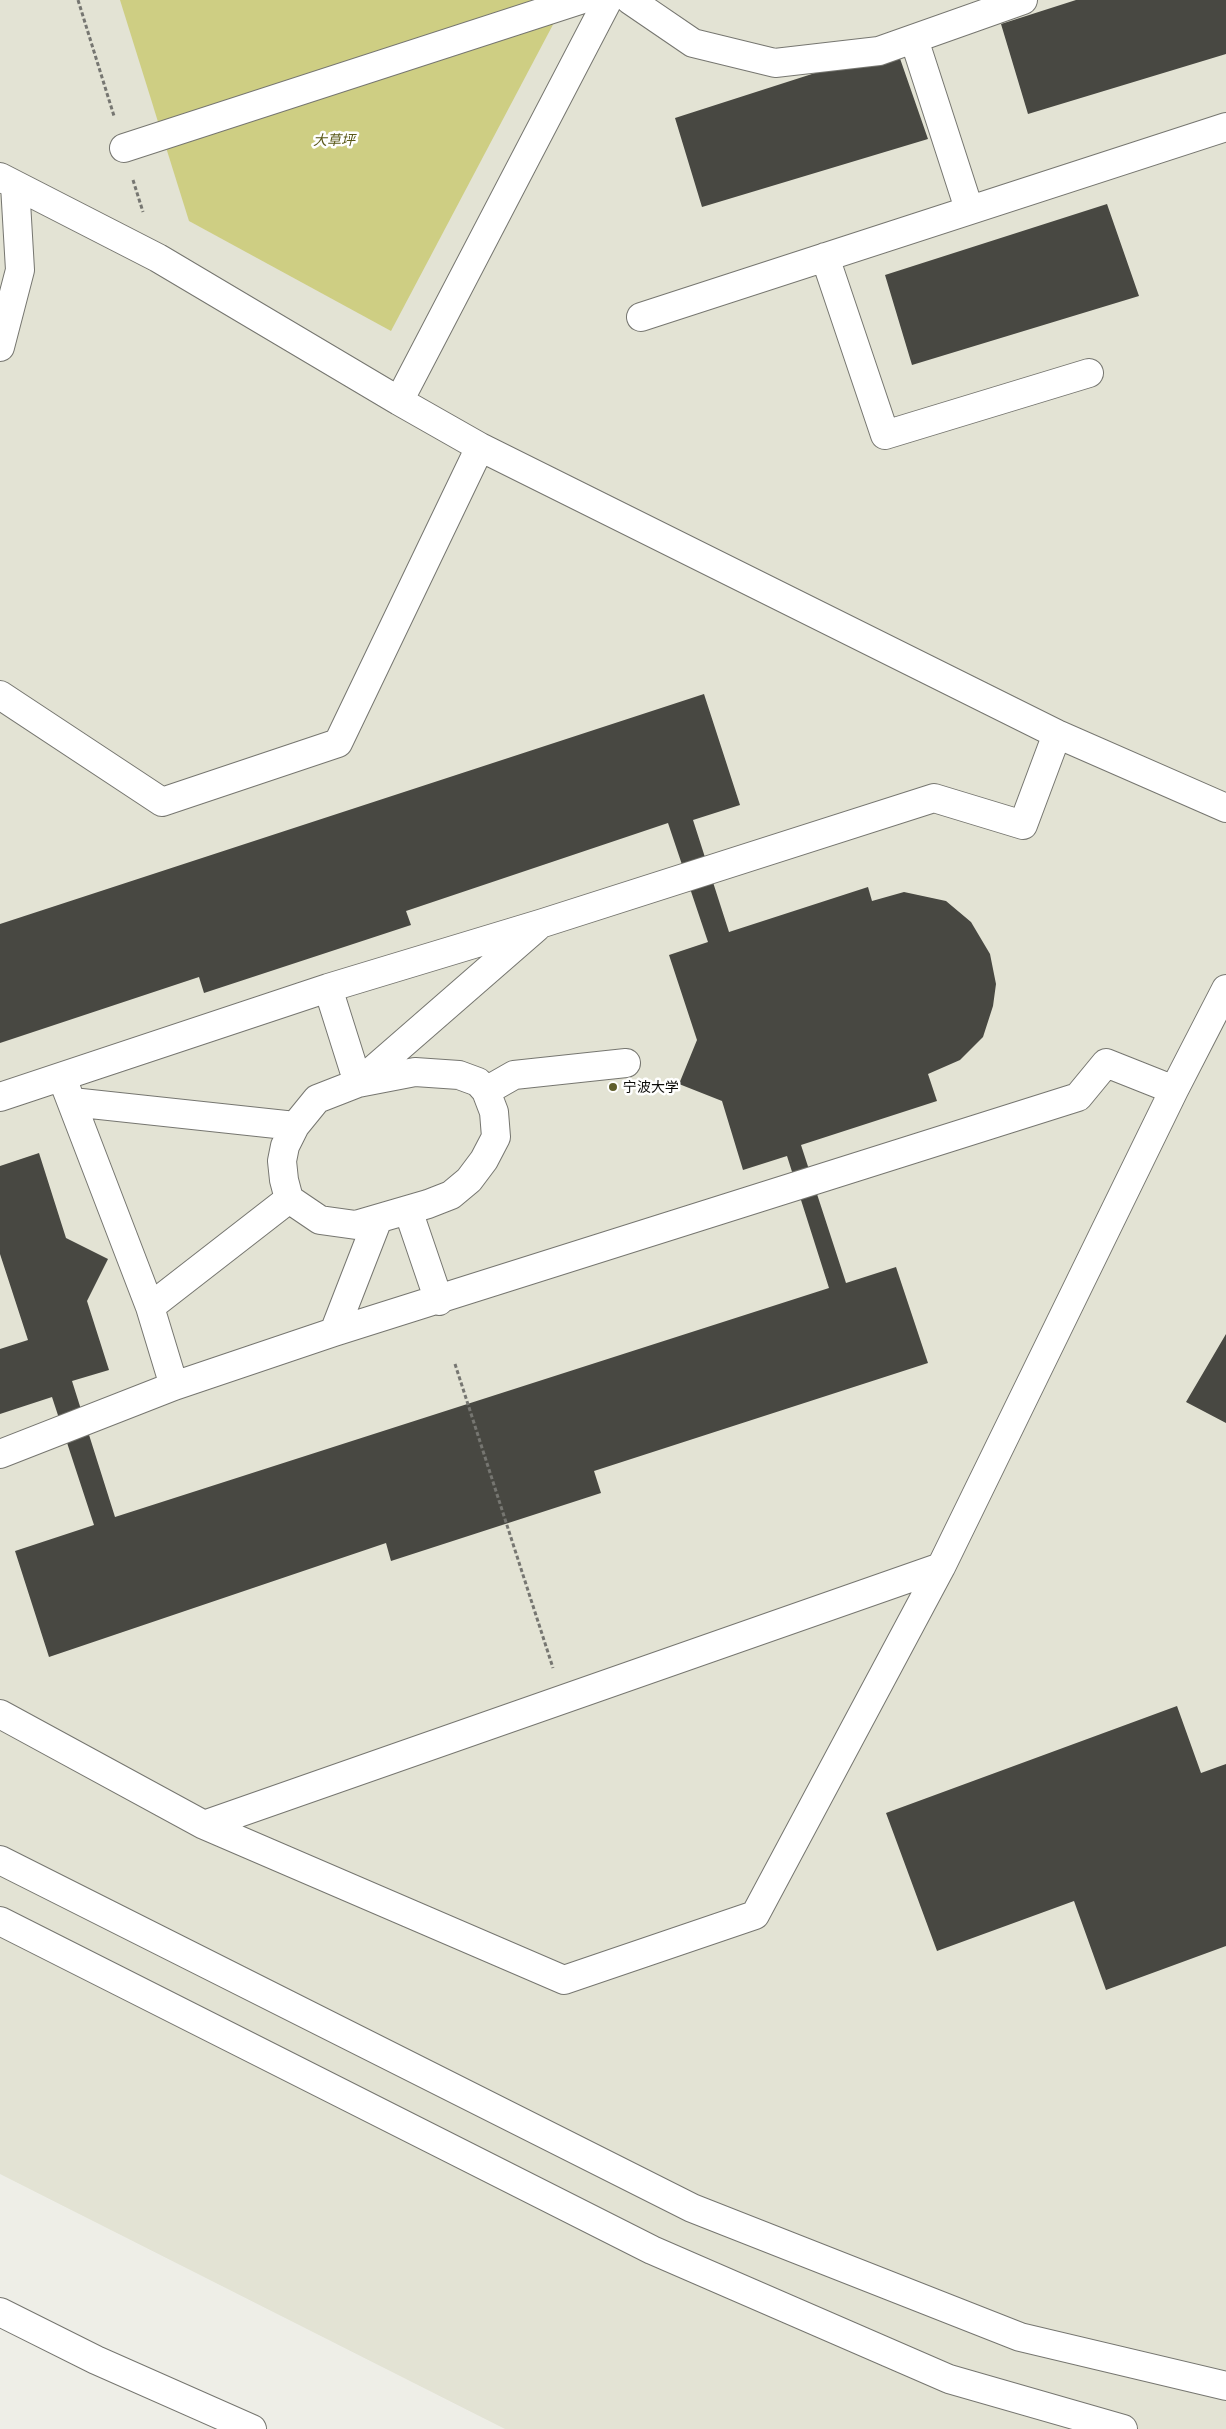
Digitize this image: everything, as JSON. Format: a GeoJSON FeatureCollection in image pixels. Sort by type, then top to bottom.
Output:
{"type":"FeatureCollection","features":[{"type":"Feature","properties":{"kind":"street"},"geometry":{"type":"LineString","coordinates":[[124,148],[580,0]]}},
{"type":"Feature","properties":{"kind":"street"},"geometry":{"type":"LineString","coordinates":[[399,401],[608,0]]}},
{"type":"Feature","properties":{"kind":"street"},"geometry":{"type":"LineString","coordinates":[[630,0],[693,43],[775,62],[879,51],[1023,0]]}},
{"type":"Feature","properties":{"kind":"street"},"geometry":{"type":"LineString","coordinates":[[914,39],[969,209]]}},
{"type":"Feature","properties":{"kind":"street"},"geometry":{"type":"LineString","coordinates":[[642,317],[969,209],[1226,127]]}},
{"type":"Feature","properties":{"kind":"street"},"geometry":{"type":"LineString","coordinates":[[8,181],[158,258],[480,447],[1057,734],[1226,808]]}},
{"type":"Feature","properties":{"kind":"street"},"geometry":{"type":"LineString","coordinates":[[0,347],[20,270],[8,181]]}},
{"type":"Feature","properties":{"kind":"street"},"geometry":{"type":"LineString","coordinates":[[825,257],[885,435],[1089,373]]}},
{"type":"Feature","properties":{"kind":"street"},"geometry":{"type":"LineString","coordinates":[[0,695],[162,802],[338,744],[480,447]]}},
{"type":"Feature","properties":{"kind":"street"},"geometry":{"type":"LineString","coordinates":[[67,1090],[328,988],[543,923],[934,798],[1023,825],[1057,734]]}},
{"type":"Feature","properties":{"kind":"street"},"geometry":{"type":"LineString","coordinates":[[358,1083],[543,923]]}},
{"type":"Feature","properties":{"kind":"street"},"geometry":{"type":"LineString","coordinates":[[328,988],[358,1083]]}},
{"type":"Feature","properties":{"kind":"street"},"geometry":{"type":"LineString","coordinates":[[0,1714],[204,1824],[564,1980],[755,1915],[941,1567],[1174,1090],[1226,989]]}},
{"type":"Feature","properties":{"kind":"street"},"geometry":{"type":"LineString","coordinates":[[486,1091],[514,1075],[626,1063]]}},
{"type":"Feature","properties":{"kind":"street"},"geometry":{"type":"LineString","coordinates":[[0,1454],[174,1386],[334,1332],[439,1301],[1078,1097],[1106,1063],[1174,1090]]}},
{"type":"Feature","properties":{"kind":"street"},"geometry":{"type":"LineString","coordinates":[[415,1072],[459,1075],[478,1082],[486,1091],[494,1112],[496,1137],[484,1160],[470,1180],[451,1195],[356,1225],[320,1220],[289,1198],[284,1180],[282,1161],[285,1146],[295,1126],[318,1099],[358,1083],[415,1072]]}},
{"type":"Feature","properties":{"kind":"street"},"geometry":{"type":"LineString","coordinates":[[67,1090],[150,1307],[174,1386]]}},
{"type":"Feature","properties":{"kind":"street"},"geometry":{"type":"LineString","coordinates":[[0,1097],[67,1090],[295,1126]]}},
{"type":"Feature","properties":{"kind":"street"},"geometry":{"type":"LineString","coordinates":[[150,1307],[289,1198]]}},
{"type":"Feature","properties":{"kind":"street"},"geometry":{"type":"LineString","coordinates":[[408,1210],[439,1301]]}},
{"type":"Feature","properties":{"kind":"street"},"geometry":{"type":"LineString","coordinates":[[334,1332],[378,1219]]}},
{"type":"Feature","properties":{"kind":"street"},"geometry":{"type":"LineString","coordinates":[[204,1824],[941,1567]]}},
{"type":"Feature","properties":{"kind":"street"},"geometry":{"type":"LineString","coordinates":[[0,1860],[692,2208],[1020,2337],[1226,2386]]}},
{"type":"Feature","properties":{"kind":"street"},"geometry":{"type":"LineString","coordinates":[[0,1921],[652,2250],[949,2378],[1123,2429]]}},
{"type":"Feature","properties":{"kind":"street"},"geometry":{"type":"LineString","coordinates":[[0,2312],[96,2360],[252,2429]]}},
{"type":"Feature","properties":{"kind":"path"},"geometry":{"type":"LineString","coordinates":[[455,1364],[563,1700]]}},
{"type":"Feature","properties":{"kind":"shaded area","name":"宁波大学"},"geometry":{"type":"Polygon","coordinates":[[[0,0],[1226,0],[1226,2429],[505,2429],[0,2174],[0,0]]]}},
{"type":"Feature","properties":{"kind":"green space","name":"大草坪"},"geometry":{"type":"Polygon","coordinates":[[[120,0],[566,0],[391,331],[189,221],[120,0]]]}},
{"type":"Feature","properties":{"kind":"building"},"geometry":{"type":"Polygon","coordinates":[[[1076,0],[1226,0],[1226,54],[1028,114],[1001,24],[1076,0]]]}},
{"type":"Feature","properties":{"kind":"building"},"geometry":{"type":"Polygon","coordinates":[[[896,47],[928,139],[702,207],[675,118],[896,47]]]}},
{"type":"Feature","properties":{"kind":"building"},"geometry":{"type":"Polygon","coordinates":[[[1107,204],[1139,296],[912,365],[885,275],[1107,204]]]}},
{"type":"Feature","properties":{"kind":"building"},"geometry":{"type":"Polygon","coordinates":[[[704,694],[740,805],[693,820],[729,932],[868,887],[872,901],[904,892],[946,901],[971,922],[990,954],[996,984],[993,1006],[983,1037],[960,1060],[928,1074],[937,1101],[801,1145],[846,1283],[896,1267],[928,1363],[594,1471],[601,1493],[391,1561],[386,1543],[49,1657],[15,1551],[94,1525],[52,1397],[0,1414],[0,1349],[28,1340],[0,1254],[0,1166],[39,1153],[66,1238],[108,1259],[87,1301],[109,1370],[72,1381],[115,1517],[829,1288],[787,1156],[743,1170],[722,1101],[679,1084],[697,1040],[669,955],[708,942],[668,823],[406,911],[411,925],[204,993],[199,977],[0,1043],[0,924],[704,694]]]}},
{"type":"Feature","properties":{"kind":"building"},"geometry":{"type":"Polygon","coordinates":[[[1226,1334],[1226,1423],[1186,1402],[1226,1334]]]}},
{"type":"Feature","properties":{"kind":"building"},"geometry":{"type":"Polygon","coordinates":[[[1177,1706],[1201,1773],[1226,1764],[1226,1946],[1106,1990],[1074,1901],[937,1951],[886,1813],[1177,1706]]]}},
{"type":"Feature","properties":{"kind":"place","name":"宁波大学"},"geometry":{"type":"Point","coordinates":[613,1087]}}]}
